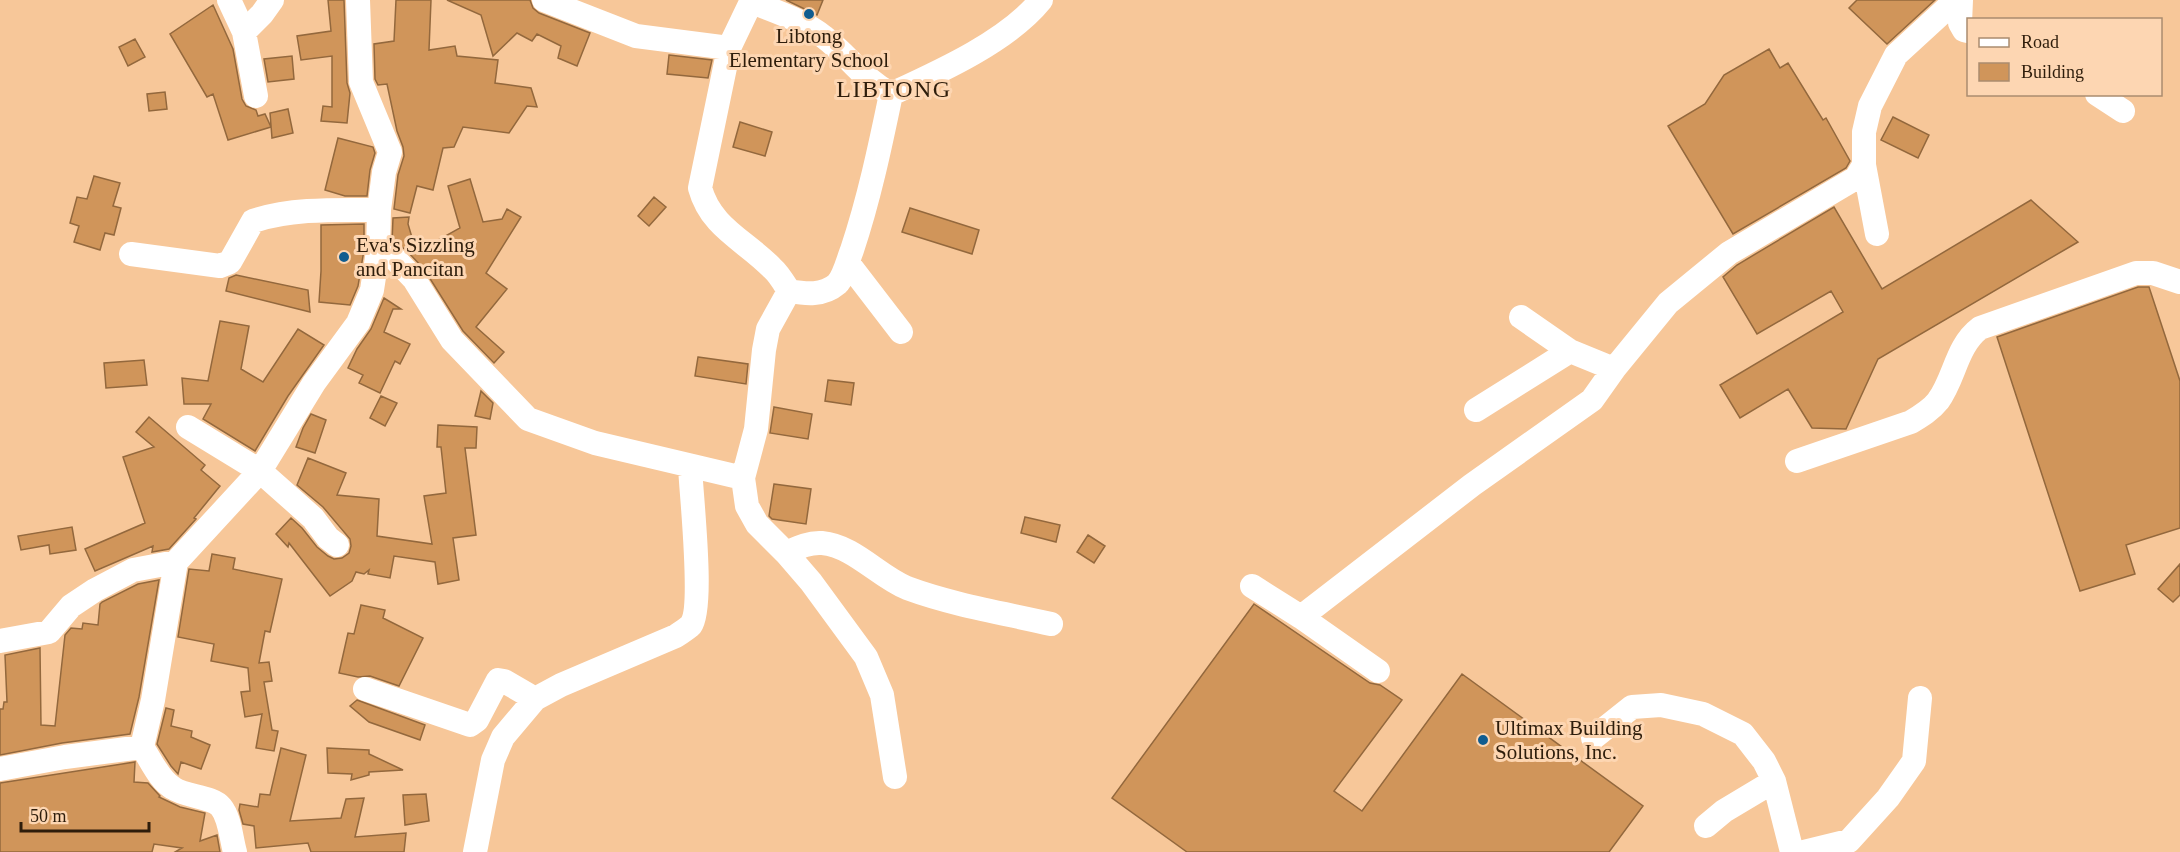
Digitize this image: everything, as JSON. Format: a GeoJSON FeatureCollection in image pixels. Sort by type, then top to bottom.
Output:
{"type":"FeatureCollection","features":[{"type":"Feature","properties":{"kind":"street"},"geometry":{"type":"LineString","coordinates":[[229,0],[244,32],[256,96]]}},
{"type":"Feature","properties":{"kind":"street"},"geometry":{"type":"LineString","coordinates":[[244,32],[272,0]]}},
{"type":"Feature","properties":{"kind":"street"},"geometry":{"type":"LineString","coordinates":[[235,852],[224,810],[217,802],[172,788],[142,747],[153,700],[176,562],[260,471],[314,383],[358,323],[372,290],[378,251],[379,210],[384,172],[390,152],[361,82],[358,0]]}},
{"type":"Feature","properties":{"kind":"street"},"geometry":{"type":"LineString","coordinates":[[544,0],[636,36],[729,48]]}},
{"type":"Feature","properties":{"kind":"street"},"geometry":{"type":"LineString","coordinates":[[891,94],[951,66],[1013,26],[1031,12],[1041,0]]}},
{"type":"Feature","properties":{"kind":"street"},"geometry":{"type":"LineString","coordinates":[[1877,234],[1864,165],[1864,132],[1870,106],[1896,55],[1956,0]]}},
{"type":"Feature","properties":{"kind":"street"},"geometry":{"type":"LineString","coordinates":[[1961,0],[1960,23],[1967,32]]}},
{"type":"Feature","properties":{"kind":"street"},"geometry":{"type":"LineString","coordinates":[[752,1],[800,22],[824,37],[874,85],[891,94],[866,209],[848,263],[838,283],[820,293],[805,294],[789,291],[773,268],[712,216],[704,203],[700,188],[729,48],[752,1]]}},
{"type":"Feature","properties":{"kind":"street"},"geometry":{"type":"LineString","coordinates":[[2100,96],[2123,111]]}},
{"type":"Feature","properties":{"kind":"street"},"geometry":{"type":"LineString","coordinates":[[1301,617],[1472,485],[1592,400],[1614,369],[1668,303],[1729,253],[1856,177],[1864,165]]}},
{"type":"Feature","properties":{"kind":"street"},"geometry":{"type":"LineString","coordinates":[[130,254],[220,266],[230,262],[253,221],[271,214],[328,210],[379,210]]}},
{"type":"Feature","properties":{"kind":"street"},"geometry":{"type":"LineString","coordinates":[[378,251],[395,259],[414,279],[452,340],[528,419],[596,443],[743,478]]}},
{"type":"Feature","properties":{"kind":"street"},"geometry":{"type":"LineString","coordinates":[[848,263],[901,332]]}},
{"type":"Feature","properties":{"kind":"street"},"geometry":{"type":"LineString","coordinates":[[1797,461],[1911,422],[1924,414],[1945,390],[1970,335],[1980,328],[2136,273],[2153,273],[2180,282]]}},
{"type":"Feature","properties":{"kind":"street"},"geometry":{"type":"LineString","coordinates":[[789,291],[768,329],[756,429],[743,478],[747,506],[757,524],[786,553],[866,657],[882,695],[895,777]]}},
{"type":"Feature","properties":{"kind":"street"},"geometry":{"type":"LineString","coordinates":[[1521,317],[1570,351],[1614,369]]}},
{"type":"Feature","properties":{"kind":"street"},"geometry":{"type":"LineString","coordinates":[[1476,410],[1570,351]]}},
{"type":"Feature","properties":{"kind":"street"},"geometry":{"type":"LineString","coordinates":[[189,427],[260,471],[313,518],[328,538],[337,545]]}},
{"type":"Feature","properties":{"kind":"street"},"geometry":{"type":"LineString","coordinates":[[475,852],[493,760],[503,737],[535,699],[561,685],[676,636],[692,624],[697,585],[690,466]]}},
{"type":"Feature","properties":{"kind":"street"},"geometry":{"type":"LineString","coordinates":[[786,553],[801,546],[820,543],[842,548],[905,587],[958,603],[1051,624]]}},
{"type":"Feature","properties":{"kind":"street"},"geometry":{"type":"LineString","coordinates":[[0,641],[50,632],[70,606],[94,590],[133,570],[176,562]]}},
{"type":"Feature","properties":{"kind":"street"},"geometry":{"type":"LineString","coordinates":[[1252,586],[1378,671]]}},
{"type":"Feature","properties":{"kind":"street"},"geometry":{"type":"LineString","coordinates":[[365,689],[470,725],[477,720],[498,680],[504,681],[535,699]]}},
{"type":"Feature","properties":{"kind":"street"},"geometry":{"type":"LineString","coordinates":[[1804,852],[1849,841],[1888,798],[1914,760],[1920,698]]}},
{"type":"Feature","properties":{"kind":"street"},"geometry":{"type":"LineString","coordinates":[[1593,738],[1632,707],[1661,705],[1703,714],[1743,734],[1764,761],[1774,780],[1792,852]]}},
{"type":"Feature","properties":{"kind":"street"},"geometry":{"type":"LineString","coordinates":[[0,769],[65,757],[142,747]]}},
{"type":"Feature","properties":{"kind":"street"},"geometry":{"type":"LineString","coordinates":[[1706,826],[1724,811],[1774,780]]}},
{"type":"Feature","properties":{"kind":"building"},"geometry":{"type":"Polygon","coordinates":[[[328,0],[344,0],[347,83],[350,93],[347,123],[321,121],[323,106],[332,107],[332,56],[301,60],[297,36],[331,31],[328,0]]]}},
{"type":"Feature","properties":{"kind":"building"},"geometry":{"type":"Polygon","coordinates":[[[396,0],[431,0],[429,50],[455,46],[457,56],[498,60],[495,83],[531,88],[537,107],[527,106],[509,133],[463,127],[454,147],[443,148],[433,190],[417,186],[410,213],[394,209],[398,175],[404,156],[403,147],[397,131],[387,84],[378,85],[375,79],[374,44],[394,41],[396,0]]]}},
{"type":"Feature","properties":{"kind":"building"},"geometry":{"type":"Polygon","coordinates":[[[447,0],[530,0],[533,8],[539,13],[590,33],[577,66],[558,58],[561,46],[537,34],[532,41],[517,33],[493,56],[481,15],[447,0]]]}},
{"type":"Feature","properties":{"kind":"building"},"geometry":{"type":"Polygon","coordinates":[[[786,0],[823,0],[817,15],[786,0]]]}},
{"type":"Feature","properties":{"kind":"building"},"geometry":{"type":"Polygon","coordinates":[[[1857,0],[1935,0],[1887,44],[1849,8],[1857,0]]]}},
{"type":"Feature","properties":{"kind":"building"},"geometry":{"type":"Polygon","coordinates":[[[213,5],[233,49],[242,99],[246,106],[256,110],[258,116],[265,114],[271,127],[228,140],[213,94],[207,97],[170,34],[213,5]]]}},
{"type":"Feature","properties":{"kind":"building"},"geometry":{"type":"Polygon","coordinates":[[[135,39],[145,57],[128,66],[119,47],[135,39]]]}},
{"type":"Feature","properties":{"kind":"building"},"geometry":{"type":"Polygon","coordinates":[[[1769,49],[1780,68],[1788,63],[1823,120],[1826,118],[1850,161],[1846,168],[1733,234],[1668,126],[1705,104],[1724,75],[1769,49]]]}},
{"type":"Feature","properties":{"kind":"building"},"geometry":{"type":"Polygon","coordinates":[[[669,55],[712,60],[708,78],[667,74],[669,55]]]}},
{"type":"Feature","properties":{"kind":"building"},"geometry":{"type":"Polygon","coordinates":[[[292,56],[294,79],[268,82],[264,59],[292,56]]]}},
{"type":"Feature","properties":{"kind":"building"},"geometry":{"type":"Polygon","coordinates":[[[165,92],[167,109],[149,111],[147,94],[165,92]]]}},
{"type":"Feature","properties":{"kind":"building"},"geometry":{"type":"Polygon","coordinates":[[[288,109],[293,133],[272,138],[270,113],[288,109]]]}},
{"type":"Feature","properties":{"kind":"building"},"geometry":{"type":"Polygon","coordinates":[[[1893,117],[1929,135],[1918,158],[1881,140],[1893,117]]]}},
{"type":"Feature","properties":{"kind":"building"},"geometry":{"type":"Polygon","coordinates":[[[740,122],[772,132],[765,156],[733,147],[740,122]]]}},
{"type":"Feature","properties":{"kind":"building"},"geometry":{"type":"Polygon","coordinates":[[[338,138],[373,147],[375,153],[370,170],[367,196],[345,196],[325,190],[338,138]]]}},
{"type":"Feature","properties":{"kind":"building"},"geometry":{"type":"Polygon","coordinates":[[[94,176],[120,183],[113,206],[121,208],[114,235],[105,233],[100,250],[74,242],[79,226],[70,223],[77,197],[87,199],[94,176]]]}},
{"type":"Feature","properties":{"kind":"building"},"geometry":{"type":"Polygon","coordinates":[[[470,179],[483,222],[502,219],[507,209],[521,217],[486,273],[507,289],[476,327],[504,352],[494,363],[463,331],[424,269],[405,249],[392,242],[393,218],[409,217],[408,224],[413,241],[424,248],[460,228],[448,186],[470,179]]]}},
{"type":"Feature","properties":{"kind":"building"},"geometry":{"type":"Polygon","coordinates":[[[654,197],[666,207],[649,226],[638,216],[654,197]]]}},
{"type":"Feature","properties":{"kind":"building"},"geometry":{"type":"Polygon","coordinates":[[[2031,200],[2078,242],[1878,359],[1846,429],[1812,428],[1788,389],[1740,418],[1720,385],[1843,312],[1831,291],[1757,334],[1723,277],[1737,265],[1834,207],[1882,289],[2031,200]]]}},
{"type":"Feature","properties":{"kind":"building"},"geometry":{"type":"Polygon","coordinates":[[[910,208],[979,230],[972,254],[902,232],[910,208]]]}},
{"type":"Feature","properties":{"kind":"building"},"geometry":{"type":"Polygon","coordinates":[[[364,224],[364,250],[358,286],[350,305],[319,302],[321,225],[364,224]]]}},
{"type":"Feature","properties":{"kind":"building"},"geometry":{"type":"Polygon","coordinates":[[[236,275],[308,290],[310,312],[226,291],[229,278],[236,275]]]}},
{"type":"Feature","properties":{"kind":"building"},"geometry":{"type":"Polygon","coordinates":[[[2138,287],[2149,287],[2180,381],[2180,528],[2126,545],[2135,574],[2080,591],[1997,337],[2138,287]]]}},
{"type":"Feature","properties":{"kind":"building"},"geometry":{"type":"Polygon","coordinates":[[[384,298],[401,309],[393,309],[384,332],[410,344],[400,364],[395,361],[380,393],[359,383],[363,375],[348,368],[357,349],[371,329],[384,298]]]}},
{"type":"Feature","properties":{"kind":"building"},"geometry":{"type":"Polygon","coordinates":[[[220,321],[249,326],[241,369],[263,382],[298,329],[324,345],[288,396],[255,451],[203,419],[211,404],[184,404],[182,378],[208,381],[220,321]]]}},
{"type":"Feature","properties":{"kind":"building"},"geometry":{"type":"Polygon","coordinates":[[[698,357],[748,364],[746,384],[695,376],[698,357]]]}},
{"type":"Feature","properties":{"kind":"building"},"geometry":{"type":"Polygon","coordinates":[[[144,360],[147,385],[106,388],[104,363],[144,360]]]}},
{"type":"Feature","properties":{"kind":"building"},"geometry":{"type":"Polygon","coordinates":[[[828,380],[854,383],[851,405],[825,401],[828,380]]]}},
{"type":"Feature","properties":{"kind":"building"},"geometry":{"type":"Polygon","coordinates":[[[481,391],[493,403],[490,419],[475,416],[481,391]]]}},
{"type":"Feature","properties":{"kind":"building"},"geometry":{"type":"Polygon","coordinates":[[[381,396],[397,403],[385,426],[370,418],[381,396]]]}},
{"type":"Feature","properties":{"kind":"building"},"geometry":{"type":"Polygon","coordinates":[[[774,407],[812,414],[808,439],[770,433],[774,407]]]}},
{"type":"Feature","properties":{"kind":"building"},"geometry":{"type":"Polygon","coordinates":[[[311,414],[326,420],[315,453],[296,447],[311,414]]]}},
{"type":"Feature","properties":{"kind":"building"},"geometry":{"type":"Polygon","coordinates":[[[149,417],[205,465],[201,470],[220,486],[194,518],[196,519],[169,549],[152,552],[153,546],[95,571],[85,549],[145,523],[123,457],[154,447],[136,432],[149,417]]]}},
{"type":"Feature","properties":{"kind":"building"},"geometry":{"type":"Polygon","coordinates":[[[438,425],[477,427],[476,448],[465,448],[476,535],[453,538],[459,580],[438,584],[435,562],[394,556],[390,578],[368,574],[369,570],[364,574],[356,572],[352,581],[330,596],[289,543],[288,547],[276,534],[291,518],[328,556],[334,559],[342,558],[349,553],[350,539],[323,507],[297,485],[308,458],[346,473],[337,495],[379,499],[377,536],[432,544],[424,496],[446,493],[441,447],[437,447],[438,425]]]}},
{"type":"Feature","properties":{"kind":"building"},"geometry":{"type":"Polygon","coordinates":[[[774,484],[811,489],[806,524],[772,519],[769,516],[774,484]]]}},
{"type":"Feature","properties":{"kind":"building"},"geometry":{"type":"Polygon","coordinates":[[[1025,517],[1060,525],[1056,542],[1021,533],[1025,517]]]}},
{"type":"Feature","properties":{"kind":"building"},"geometry":{"type":"Polygon","coordinates":[[[72,527],[76,550],[50,554],[49,545],[21,550],[18,536],[72,527]]]}},
{"type":"Feature","properties":{"kind":"building"},"geometry":{"type":"Polygon","coordinates":[[[1088,535],[1105,546],[1094,563],[1077,552],[1088,535]]]}},
{"type":"Feature","properties":{"kind":"building"},"geometry":{"type":"Polygon","coordinates":[[[212,554],[235,558],[233,569],[282,579],[270,632],[265,631],[259,663],[269,662],[272,681],[264,682],[272,730],[278,731],[274,751],[256,748],[262,714],[245,717],[241,692],[250,691],[248,668],[211,661],[214,644],[178,637],[189,569],[209,571],[212,554]]]}},
{"type":"Feature","properties":{"kind":"building"},"geometry":{"type":"Polygon","coordinates":[[[2180,564],[2180,595],[2173,602],[2158,589],[2180,564]]]}},
{"type":"Feature","properties":{"kind":"building"},"geometry":{"type":"Polygon","coordinates":[[[159,580],[139,697],[130,734],[62,743],[0,755],[0,709],[3,709],[4,702],[7,702],[5,655],[40,648],[41,725],[55,726],[65,635],[71,628],[82,629],[83,623],[98,625],[102,602],[138,584],[159,580]]]}},
{"type":"Feature","properties":{"kind":"building"},"geometry":{"type":"Polygon","coordinates":[[[1254,604],[1370,683],[1380,685],[1402,700],[1334,791],[1362,811],[1462,674],[1643,806],[1609,852],[1187,852],[1112,798],[1254,604]]]}},
{"type":"Feature","properties":{"kind":"building"},"geometry":{"type":"Polygon","coordinates":[[[361,605],[385,610],[383,618],[423,638],[399,686],[370,676],[358,677],[339,673],[348,633],[354,634],[361,605]]]}},
{"type":"Feature","properties":{"kind":"building"},"geometry":{"type":"Polygon","coordinates":[[[357,700],[425,725],[420,740],[369,722],[350,706],[357,700]]]}},
{"type":"Feature","properties":{"kind":"building"},"geometry":{"type":"Polygon","coordinates":[[[166,708],[174,710],[171,726],[192,731],[191,737],[210,745],[201,769],[181,762],[178,774],[157,744],[166,708]]]}},
{"type":"Feature","properties":{"kind":"building"},"geometry":{"type":"Polygon","coordinates":[[[281,748],[306,755],[290,821],[341,818],[346,799],[364,798],[355,837],[406,833],[404,852],[311,852],[308,843],[256,848],[254,826],[243,824],[239,810],[240,804],[258,807],[260,794],[270,795],[281,748]]]}},
{"type":"Feature","properties":{"kind":"building"},"geometry":{"type":"Polygon","coordinates":[[[327,748],[369,750],[369,754],[403,770],[369,772],[369,775],[351,780],[352,774],[328,773],[327,748]]]}},
{"type":"Feature","properties":{"kind":"building"},"geometry":{"type":"Polygon","coordinates":[[[135,762],[134,782],[148,783],[159,797],[180,807],[205,813],[200,841],[217,835],[220,852],[175,852],[182,848],[154,844],[152,852],[0,852],[0,783],[135,762]]]}},
{"type":"Feature","properties":{"kind":"building"},"geometry":{"type":"Polygon","coordinates":[[[426,794],[429,821],[405,825],[403,795],[426,794]]]}},
{"type":"Feature","properties":{"kind":"place","name":"Libtong Elementary School"},"geometry":{"type":"Point","coordinates":[809,14]}},
{"type":"Feature","properties":{"kind":"place","name":"Eva's Sizzling and Pancitan"},"geometry":{"type":"Point","coordinates":[344,257]}},
{"type":"Feature","properties":{"kind":"place","name":"Ultimax Building Solutions, Inc."},"geometry":{"type":"Point","coordinates":[1483,740]}},
{"type":"Feature","properties":{"kind":"district","name":"LIBTONG"},"geometry":{"type":"Point","coordinates":[894,89]}}]}
